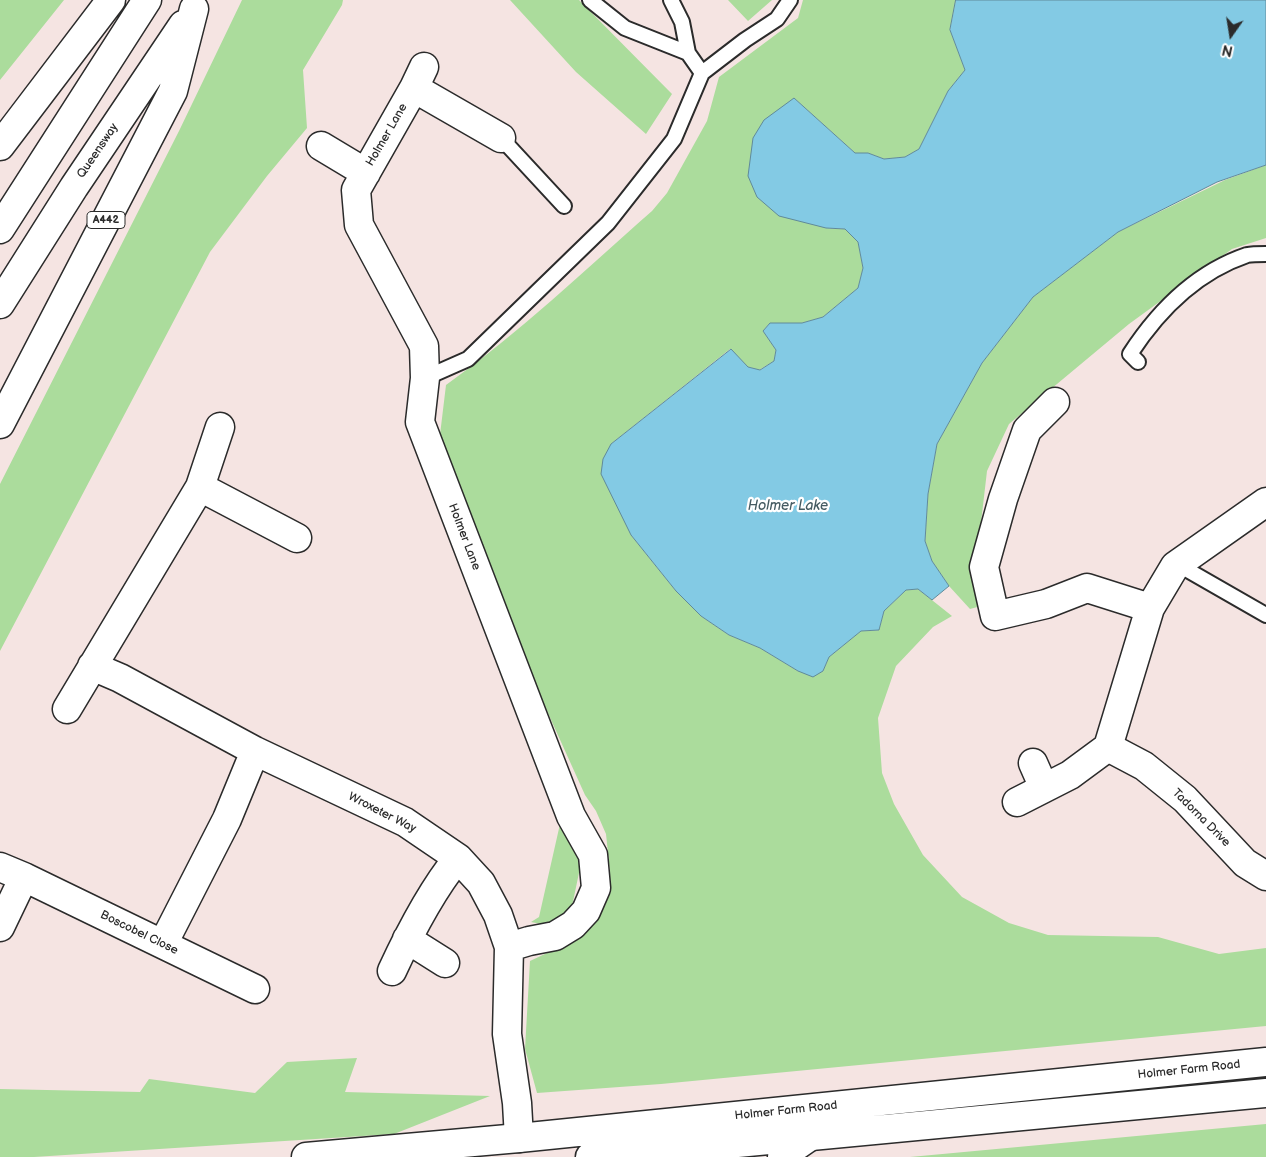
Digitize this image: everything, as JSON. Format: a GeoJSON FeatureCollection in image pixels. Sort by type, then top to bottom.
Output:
{"type":"FeatureCollection","features":[{"type":"Feature","properties":{"kind":"main road"},"geometry":{"type":"LineString","coordinates":[[0,146],[111,0]]}},
{"type":"Feature","properties":{"kind":"main road"},"geometry":{"type":"LineString","coordinates":[[0,229],[147,0]]}},
{"type":"Feature","properties":{"kind":"main road","name":"Queensway"},"geometry":{"type":"LineString","coordinates":[[0,304],[74,187],[197,4]]}},
{"type":"Feature","properties":{"kind":"main road","name":"A442"},"geometry":{"type":"LineString","coordinates":[[0,424],[174,91],[197,4]]}},
{"type":"Feature","properties":{"kind":"main road","name":"Holmer Lane"},"geometry":{"type":"LineString","coordinates":[[501,138],[419,78],[356,190],[359,224],[424,346],[425,378],[420,422],[570,816],[594,855],[596,888],[586,911],[573,925],[555,936],[509,947]]}},
{"type":"Feature","properties":{"kind":"main road"},"geometry":{"type":"LineString","coordinates":[[321,146],[366,173]]}},
{"type":"Feature","properties":{"kind":"main road"},"geometry":{"type":"LineString","coordinates":[[1055,402],[1027,430],[1003,500],[984,567],[995,616],[1046,604],[1087,588],[1150,608]]}},
{"type":"Feature","properties":{"kind":"main road"},"geometry":{"type":"LineString","coordinates":[[67,709],[200,487],[220,427]]}},
{"type":"Feature","properties":{"kind":"main road"},"geometry":{"type":"LineString","coordinates":[[200,487],[297,538]]}},
{"type":"Feature","properties":{"kind":"main road"},"geometry":{"type":"LineString","coordinates":[[1018,802],[1070,775],[1108,747],[1150,608],[1177,564],[1266,502]]}},
{"type":"Feature","properties":{"kind":"main road","name":"Wroxeter Way"},"geometry":{"type":"LineString","coordinates":[[92,666],[120,678],[255,752],[405,822],[458,858],[481,883],[498,915],[509,947],[507,1034],[517,1103],[519,1138]]}},
{"type":"Feature","properties":{"kind":"main road","name":"Tadorna Drive"},"geometry":{"type":"LineString","coordinates":[[1108,747],[1144,766],[1185,799],[1245,862],[1266,876]]}},
{"type":"Feature","properties":{"kind":"main road"},"geometry":{"type":"LineString","coordinates":[[163,944],[227,819],[255,752]]}},
{"type":"Feature","properties":{"kind":"main road"},"geometry":{"type":"LineString","coordinates":[[1033,763],[1044,788]]}},
{"type":"Feature","properties":{"kind":"main road"},"geometry":{"type":"LineString","coordinates":[[392,971],[407,939],[448,871],[458,858]]}},
{"type":"Feature","properties":{"kind":"main road","name":"Boscobel Close"},"geometry":{"type":"LineString","coordinates":[[0,927],[12,872],[255,989]]}},
{"type":"Feature","properties":{"kind":"main road"},"geometry":{"type":"LineString","coordinates":[[407,939],[445,963]]}},
{"type":"Feature","properties":{"kind":"main road","name":"Holmer Farm Road"},"geometry":{"type":"LineString","coordinates":[[306,1157],[519,1138],[1266,1062]]}},
{"type":"Feature","properties":{"kind":"main road"},"geometry":{"type":"LineString","coordinates":[[590,1157],[698,1152],[812,1135],[1266,1093]]}},
{"type":"Feature","properties":{"kind":"main road"},"geometry":{"type":"LineString","coordinates":[[782,1157],[812,1135]]}},
{"type":"Feature","properties":{"kind":"lane"},"geometry":{"type":"LineString","coordinates":[[590,0],[625,28],[688,53]]}},
{"type":"Feature","properties":{"kind":"lane"},"geometry":{"type":"LineString","coordinates":[[671,0],[682,22],[688,53],[702,73]]}},
{"type":"Feature","properties":{"kind":"lane"},"geometry":{"type":"LineString","coordinates":[[425,378],[468,359],[608,223],[674,139],[702,73],[745,40],[777,19],[790,0]]}},
{"type":"Feature","properties":{"kind":"lane"},"geometry":{"type":"LineString","coordinates":[[501,138],[564,206]]}},
{"type":"Feature","properties":{"kind":"lane"},"geometry":{"type":"LineString","coordinates":[[1138,362],[1130,354],[1145,330],[1175,299],[1208,274],[1248,255],[1266,254]]}},
{"type":"Feature","properties":{"kind":"lane"},"geometry":{"type":"LineString","coordinates":[[1177,564],[1266,615]]}},
{"type":"Feature","properties":{"kind":"green space"},"geometry":{"type":"Polygon","coordinates":[[[0,0],[64,0],[0,80],[0,0]]]}},
{"type":"Feature","properties":{"kind":"green space"},"geometry":{"type":"Polygon","coordinates":[[[242,0],[343,0],[342,5],[303,70],[307,128],[267,176],[210,252],[0,651],[0,484],[179,131],[242,0]]]}},
{"type":"Feature","properties":{"kind":"green space"},"geometry":{"type":"Polygon","coordinates":[[[510,0],[579,0],[672,94],[646,134],[576,72],[510,0]]]}},
{"type":"Feature","properties":{"kind":"green space"},"geometry":{"type":"Polygon","coordinates":[[[728,0],[772,0],[748,21],[728,0]]]}},
{"type":"Feature","properties":{"kind":"green space"},"geometry":{"type":"Polygon","coordinates":[[[803,0],[956,0],[950,30],[965,70],[948,91],[919,149],[905,157],[884,159],[868,153],[855,153],[794,98],[826,228],[845,229],[858,242],[863,268],[858,288],[823,317],[802,323],[770,323],[763,331],[776,350],[774,361],[759,370],[748,367],[730,349],[611,444],[631,535],[676,591],[701,616],[729,635],[760,648],[798,671],[823,671],[829,657],[861,631],[879,630],[884,611],[906,590],[918,589],[952,616],[933,627],[896,666],[878,718],[882,773],[894,804],[923,855],[962,897],[1009,923],[1048,935],[1158,937],[1219,954],[1266,948],[1266,1026],[661,1084],[537,1093],[525,1049],[530,961],[583,931],[605,906],[610,872],[606,834],[596,811],[585,795],[538,691],[439,443],[446,385],[526,323],[652,211],[667,193],[707,121],[719,77],[798,18],[803,0]]]}},
{"type":"Feature","properties":{"kind":"green space"},"geometry":{"type":"Polygon","coordinates":[[[1266,165],[1266,238],[1232,249],[1129,324],[1009,424],[987,471],[980,531],[984,567],[996,602],[970,609],[949,586],[932,561],[925,541],[928,494],[937,444],[982,363],[1033,297],[1118,232],[1225,180],[1266,165]]]}},
{"type":"Feature","properties":{"kind":"green space"},"geometry":{"type":"Polygon","coordinates":[[[560,824],[578,849],[580,868],[570,916],[551,926],[531,922],[539,917],[560,824]]]}},
{"type":"Feature","properties":{"kind":"green space"},"geometry":{"type":"Polygon","coordinates":[[[357,1058],[345,1092],[490,1096],[394,1134],[34,1157],[0,1157],[0,1089],[140,1092],[149,1079],[255,1093],[287,1062],[357,1058]]]}},
{"type":"Feature","properties":{"kind":"green space"},"geometry":{"type":"Polygon","coordinates":[[[1266,1124],[1266,1157],[910,1157],[1266,1124]]]}},
{"type":"Feature","properties":{"kind":"water","name":"Holmer Lake"},"geometry":{"type":"Polygon","coordinates":[[[956,0],[1266,0],[1266,165],[1217,182],[1118,232],[1033,297],[982,363],[937,444],[928,494],[925,541],[932,561],[949,586],[932,600],[918,589],[906,590],[884,611],[879,630],[861,631],[829,657],[823,671],[813,677],[798,671],[760,648],[729,635],[701,616],[676,591],[631,535],[601,474],[603,459],[611,444],[731,349],[748,367],[760,370],[774,361],[776,350],[763,331],[770,323],[802,323],[823,317],[858,288],[863,268],[858,242],[845,229],[826,228],[779,216],[757,197],[748,176],[753,138],[764,120],[794,98],[855,153],[868,153],[884,159],[905,157],[919,149],[948,91],[965,70],[950,30],[956,0]]]}}]}
